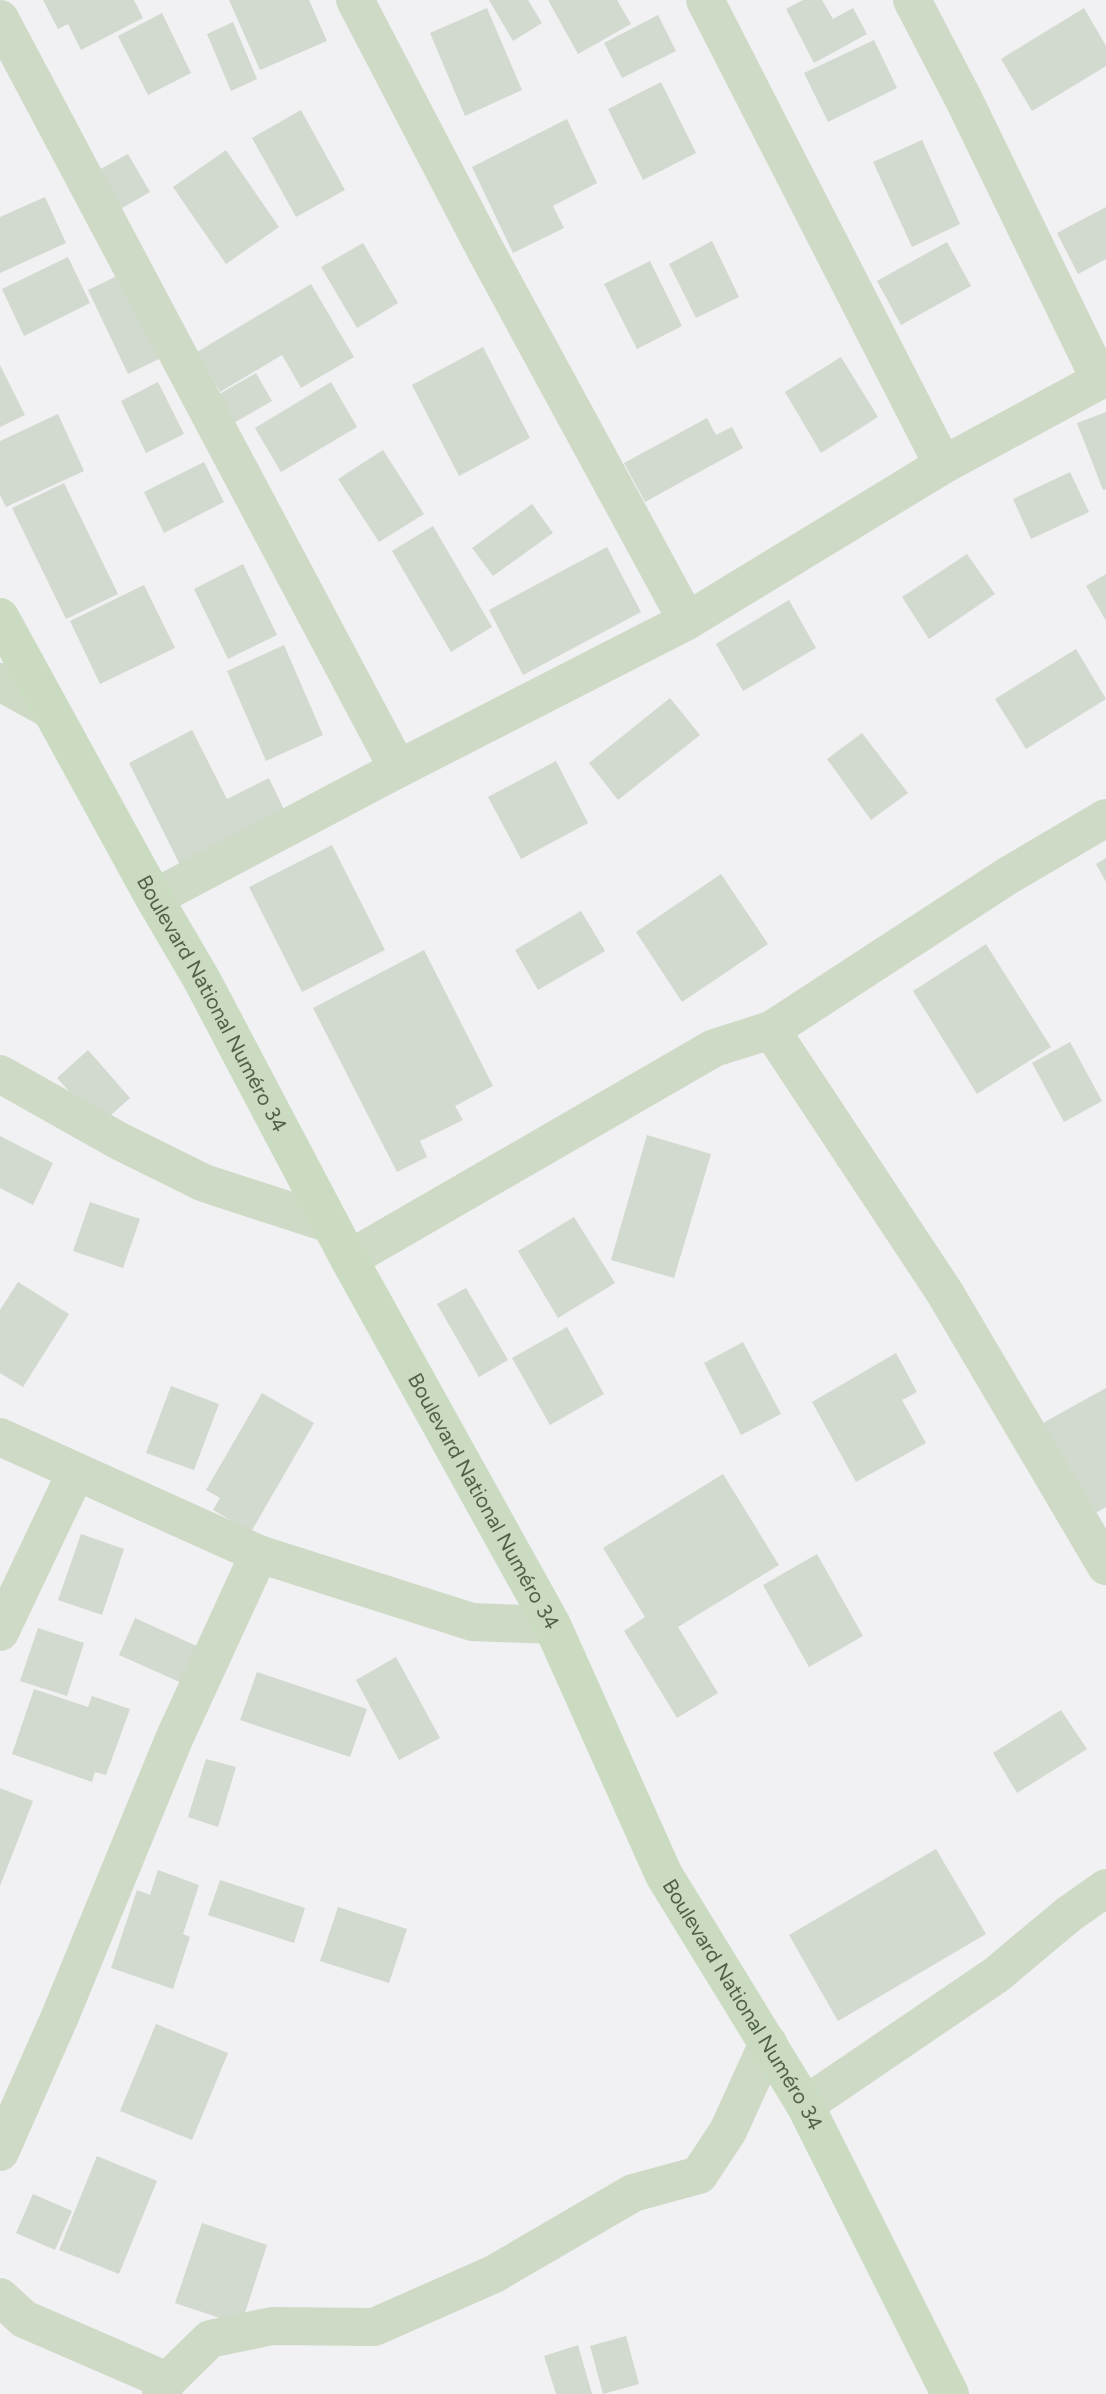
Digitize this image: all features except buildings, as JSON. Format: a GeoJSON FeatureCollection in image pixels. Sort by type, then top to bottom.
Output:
{"type":"FeatureCollection","features":[{"type":"Feature","properties":{"kind":"main road","name":"Boulevard National Numéro 34"},"geometry":{"type":"LineString","coordinates":[[0,617],[202,980],[330,1224],[552,1625],[664,1875],[805,2105],[950,2394]]}},
{"type":"Feature","properties":{"kind":"street"},"geometry":{"type":"LineString","coordinates":[[355,0],[487,253],[687,621]]}},
{"type":"Feature","properties":{"kind":"street"},"geometry":{"type":"LineString","coordinates":[[705,0],[943,465]]}},
{"type":"Feature","properties":{"kind":"street"},"geometry":{"type":"LineString","coordinates":[[154,898],[687,621],[943,465],[1103,378],[912,0]]}},
{"type":"Feature","properties":{"kind":"street"},"geometry":{"type":"LineString","coordinates":[[0,19],[398,769]]}},
{"type":"Feature","properties":{"kind":"street"},"geometry":{"type":"LineString","coordinates":[[0,682],[49,709]]}},
{"type":"Feature","properties":{"kind":"street"},"geometry":{"type":"LineString","coordinates":[[349,1259],[714,1048],[771,1030],[1009,875],[1106,818]]}},
{"type":"Feature","properties":{"kind":"street"},"geometry":{"type":"LineString","coordinates":[[771,1030],[945,1293],[1106,1566]]}},
{"type":"Feature","properties":{"kind":"street"},"geometry":{"type":"LineString","coordinates":[[0,1074],[119,1140],[204,1183],[330,1224]]}},
{"type":"Feature","properties":{"kind":"street"},"geometry":{"type":"LineString","coordinates":[[0,1437],[259,1554],[472,1622],[552,1625]]}},
{"type":"Feature","properties":{"kind":"street"},"geometry":{"type":"LineString","coordinates":[[0,1632],[76,1472]]}},
{"type":"Feature","properties":{"kind":"street"},"geometry":{"type":"LineString","coordinates":[[0,2152],[61,2014],[174,1739],[259,1554]]}},
{"type":"Feature","properties":{"kind":"street"},"geometry":{"type":"LineString","coordinates":[[805,2105],[996,1975],[1069,1914],[1106,1888]]}},
{"type":"Feature","properties":{"kind":"street"},"geometry":{"type":"LineString","coordinates":[[0,2297],[24,2319],[164,2387],[210,2339],[272,2326],[374,2326],[494,2274],[633,2193],[699,2175],[728,2132],[768,2043]]}}]}
